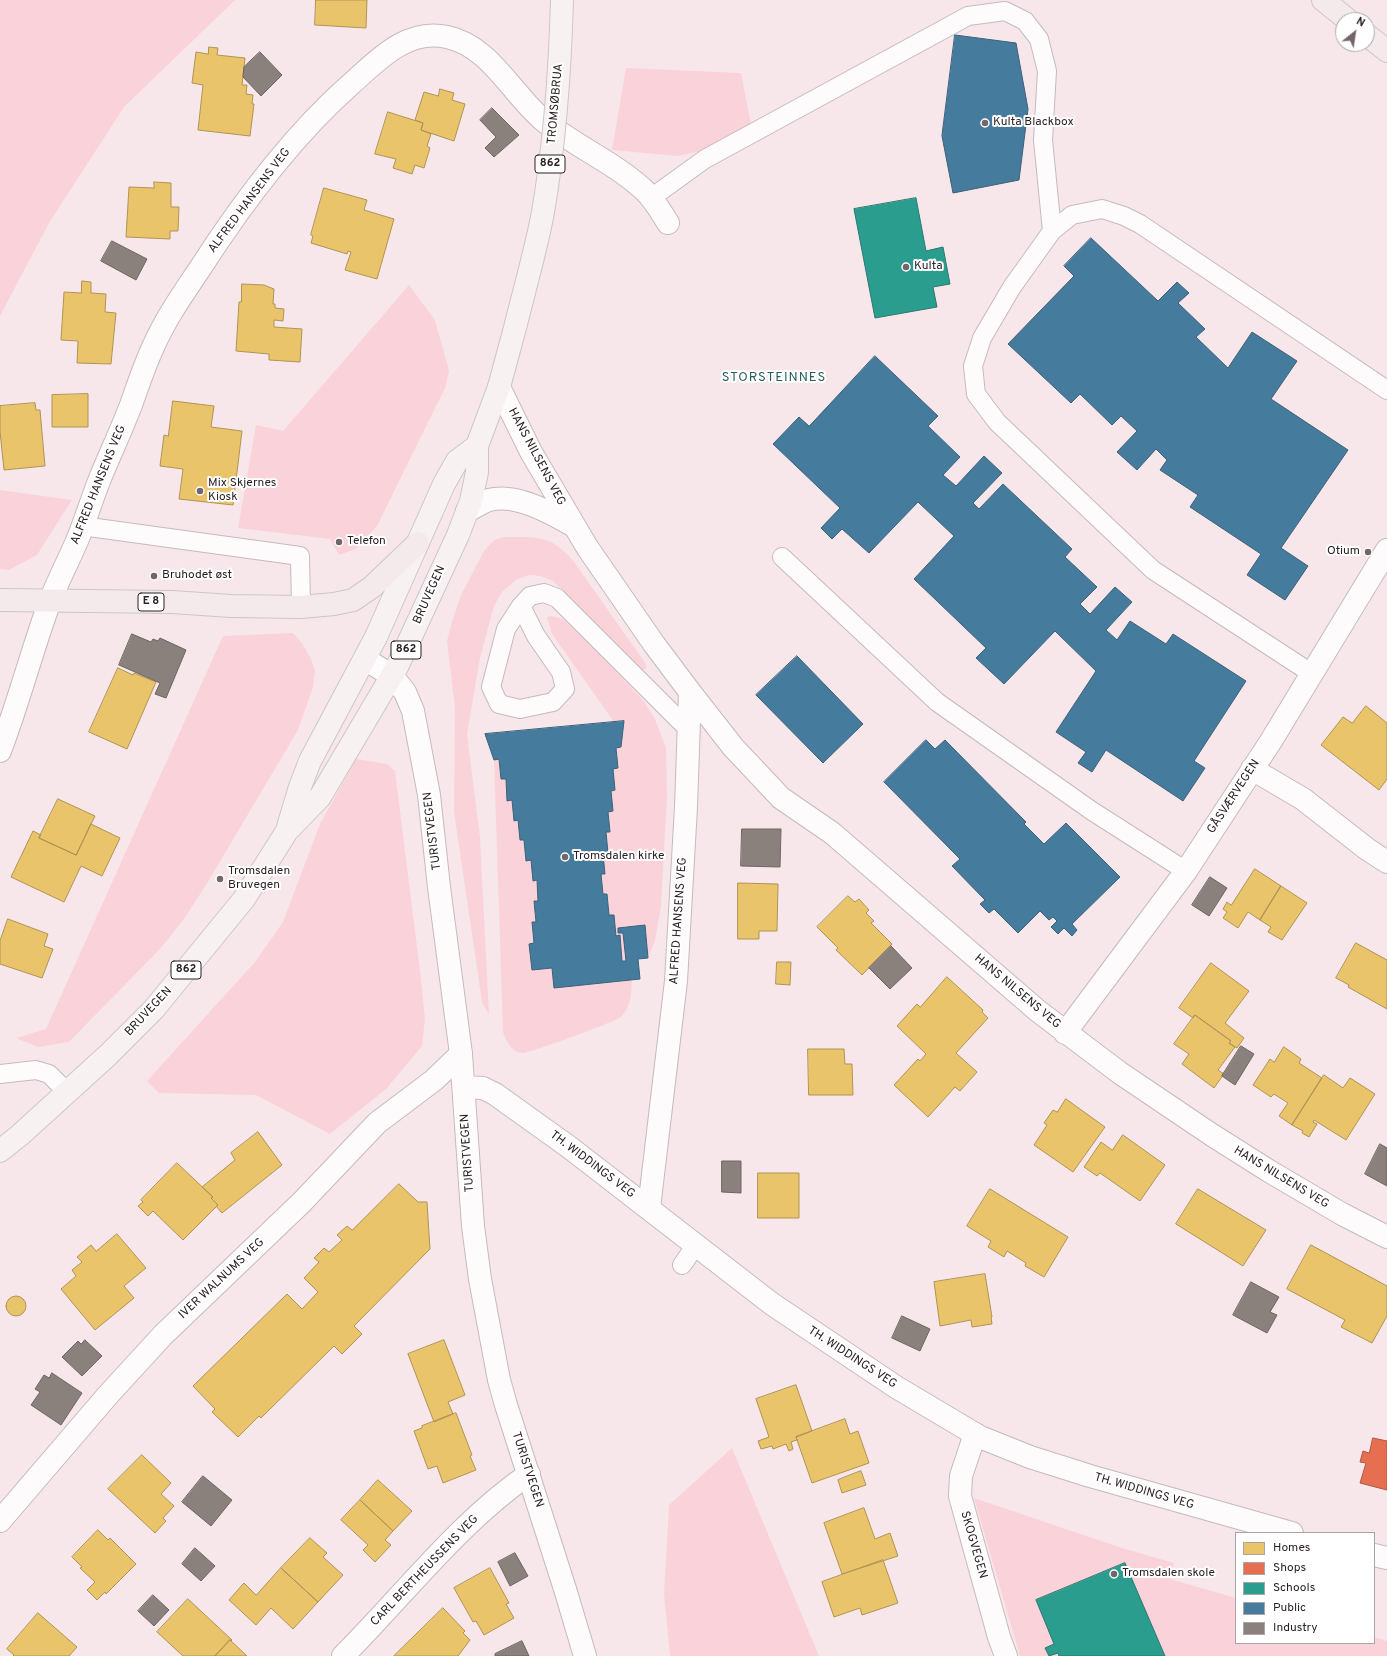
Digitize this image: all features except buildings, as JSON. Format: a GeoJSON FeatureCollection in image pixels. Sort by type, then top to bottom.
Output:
{"type":"FeatureCollection","features":[{"type":"Feature","properties":{"kind":"highway"},"geometry":{"type":"LineString","coordinates":[[1323,0],[1338,12]]}},
{"type":"Feature","properties":{"kind":"highway"},"geometry":{"type":"LineString","coordinates":[[1375,41],[1387,51]]}},
{"type":"Feature","properties":{"kind":"highway","name":"E 8"},"geometry":{"type":"LineString","coordinates":[[0,600],[172,602],[231,606],[301,607],[334,604],[353,600],[372,587],[418,543]]}},
{"type":"Feature","properties":{"kind":"main road","name":"TROMSØBRUA"},"geometry":{"type":"LineString","coordinates":[[516,324],[531,267],[551,158],[557,102],[562,0]]}},
{"type":"Feature","properties":{"kind":"main road","name":"BRUVEGEN"},"geometry":{"type":"LineString","coordinates":[[0,1152],[108,1055],[154,1009],[244,899],[287,831],[320,797],[406,650],[458,535],[471,501],[477,472],[477,446],[499,387],[516,324]]}},
{"type":"Feature","properties":{"kind":"main road","name":"BRUVEGEN"},"geometry":{"type":"LineString","coordinates":[[287,831],[300,787],[310,761],[365,659],[444,484],[458,461],[477,446]]}},
{"type":"Feature","properties":{"kind":"street","name":"ALFRED HANSENS VEG"},"geometry":{"type":"LineString","coordinates":[[0,751],[51,600],[153,347],[167,320],[219,238],[253,192],[308,125],[338,95],[380,58],[397,45],[415,38],[436,35],[459,41],[473,48],[487,60],[543,121],[644,190],[668,223]]}},
{"type":"Feature","properties":{"kind":"street","name":"HANS NILSENS VEG"},"geometry":{"type":"LineString","coordinates":[[499,387],[531,452],[574,526],[654,644],[733,747],[782,798],[832,833],[980,962],[1065,1033],[1144,1090],[1231,1147],[1298,1189],[1387,1238]]}},
{"type":"Feature","properties":{"kind":"street","name":"HANS NILSENS VEG"},"geometry":{"type":"LineString","coordinates":[[467,511],[490,500],[509,500],[536,506],[574,526]]}},
{"type":"Feature","properties":{"kind":"street","name":"GÅSVÆRVEGEN"},"geometry":{"type":"LineString","coordinates":[[1065,1033],[1186,871],[1271,741],[1387,550]]}},
{"type":"Feature","properties":{"kind":"street","name":"TURISTVEGEN"},"geometry":{"type":"LineString","coordinates":[[365,659],[392,676],[405,692],[413,711],[429,795],[439,887],[461,1054],[474,1226],[480,1279],[499,1380],[585,1656]]}},
{"type":"Feature","properties":{"kind":"street","name":"ALFRED HANSENS VEG"},"geometry":{"type":"LineString","coordinates":[[649,1208],[676,981],[686,807],[690,692]]}},
{"type":"Feature","properties":{"kind":"street"},"geometry":{"type":"LineString","coordinates":[[1252,768],[1303,799],[1367,849],[1387,862]]}},
{"type":"Feature","properties":{"kind":"street","name":"IVER WALNUMS VEG"},"geometry":{"type":"LineString","coordinates":[[0,1521],[36,1481],[108,1395],[163,1336],[297,1207],[377,1123],[424,1089],[461,1054]]}},
{"type":"Feature","properties":{"kind":"street","name":"TH. WIDDINGS VEG"},"geometry":{"type":"LineString","coordinates":[[464,1087],[483,1088],[495,1094],[569,1147],[743,1282],[796,1321],[896,1387],[975,1434],[1048,1463],[1289,1532]]}},
{"type":"Feature","properties":{"kind":"street","name":"SKOGVEGEN"},"geometry":{"type":"LineString","coordinates":[[975,1434],[961,1476],[960,1496],[997,1630],[1006,1656]]}},
{"type":"Feature","properties":{"kind":"street","name":"CARL BERTHEUSSENS VEG"},"geometry":{"type":"LineString","coordinates":[[343,1656],[378,1621],[426,1567],[493,1501],[529,1474]]}},
{"type":"Feature","properties":{"kind":"street"},"geometry":{"type":"LineString","coordinates":[[1375,1555],[1387,1558]]}},
{"type":"Feature","properties":{"kind":"lane"},"geometry":{"type":"LineString","coordinates":[[651,198],[705,159],[968,16],[1005,11],[1025,21],[1039,39],[1047,71],[1043,140],[1052,231]]}},
{"type":"Feature","properties":{"kind":"lane"},"geometry":{"type":"LineString","coordinates":[[1312,673],[1153,570],[997,422],[976,394],[973,366],[982,338],[1012,287],[1052,231],[1072,215],[1102,209],[1124,216],[1146,228],[1387,390]]}},
{"type":"Feature","properties":{"kind":"lane"},"geometry":{"type":"LineString","coordinates":[[82,526],[300,556],[301,607]]}},
{"type":"Feature","properties":{"kind":"lane"},"geometry":{"type":"LineString","coordinates":[[782,558],[937,702],[1092,810],[1186,871]]}},
{"type":"Feature","properties":{"kind":"lane"},"geometry":{"type":"LineString","coordinates":[[521,606],[536,636],[561,672],[565,689],[553,702],[520,709],[500,704],[491,688],[506,629],[521,606],[530,596],[544,593],[557,598],[689,730]]}},
{"type":"Feature","properties":{"kind":"lane"},"geometry":{"type":"LineString","coordinates":[[0,1074],[36,1070],[49,1074],[67,1092]]}},
{"type":"Feature","properties":{"kind":"lane"},"geometry":{"type":"LineString","coordinates":[[682,1265],[696,1245]]}},
{"type":"Feature","properties":{"kind":"shaded area"},"geometry":{"type":"Polygon","coordinates":[[[0,0],[235,0],[124,107],[49,223],[0,316],[0,0]]]}},
{"type":"Feature","properties":{"kind":"shaded area"},"geometry":{"type":"Polygon","coordinates":[[[626,68],[741,73],[751,124],[710,149],[678,156],[612,150],[626,68]]]}},
{"type":"Feature","properties":{"kind":"shaded area"},"geometry":{"type":"Polygon","coordinates":[[[409,285],[435,320],[449,371],[445,388],[377,526],[356,549],[339,555],[330,539],[238,528],[256,425],[283,431],[409,285]]]}},
{"type":"Feature","properties":{"kind":"shaded area"},"geometry":{"type":"Polygon","coordinates":[[[0,490],[72,500],[37,555],[9,570],[0,569],[0,490]]]}},
{"type":"Feature","properties":{"kind":"shaded area"},"geometry":{"type":"Polygon","coordinates":[[[504,537],[534,537],[549,541],[564,551],[572,559],[646,664],[646,668],[642,671],[553,581],[540,576],[529,575],[516,580],[502,592],[494,606],[480,658],[467,734],[480,837],[489,1015],[482,1002],[454,812],[455,708],[447,641],[462,593],[484,551],[494,540],[504,537]]]}},
{"type":"Feature","properties":{"kind":"shaded area"},"geometry":{"type":"Polygon","coordinates":[[[551,616],[563,619],[597,651],[643,700],[655,719],[666,748],[667,796],[661,906],[655,940],[648,958],[645,925],[618,928],[618,933],[623,933],[626,961],[622,961],[620,936],[616,936],[614,915],[609,915],[607,894],[603,894],[601,874],[605,874],[603,854],[608,853],[606,832],[610,831],[608,812],[613,811],[611,791],[615,790],[613,769],[618,768],[616,748],[621,747],[624,721],[614,722],[552,634],[547,617],[551,616]]]}},
{"type":"Feature","properties":{"kind":"shaded area"},"geometry":{"type":"Polygon","coordinates":[[[293,633],[302,643],[315,670],[313,687],[298,730],[206,885],[184,919],[160,949],[69,1042],[38,1047],[16,1038],[46,1029],[223,636],[293,633]]]}},
{"type":"Feature","properties":{"kind":"shaded area"},"geometry":{"type":"Polygon","coordinates":[[[356,759],[387,764],[395,771],[425,1019],[422,1046],[386,1089],[330,1134],[256,1095],[159,1093],[147,1081],[255,962],[283,922],[320,824],[356,759]]]}},
{"type":"Feature","properties":{"kind":"shaded area"},"geometry":{"type":"Polygon","coordinates":[[[499,759],[501,779],[506,779],[507,800],[512,800],[514,820],[518,820],[520,840],[524,840],[526,861],[531,860],[533,881],[537,880],[538,901],[534,901],[536,922],[532,922],[534,943],[529,944],[532,970],[552,968],[554,987],[632,980],[629,1005],[621,1017],[541,1048],[523,1053],[513,1049],[508,1043],[503,1032],[494,760],[499,759]]]}},
{"type":"Feature","properties":{"kind":"shaded area"},"geometry":{"type":"Polygon","coordinates":[[[732,1448],[819,1656],[670,1656],[664,1594],[669,1505],[732,1448]]]}},
{"type":"Feature","properties":{"kind":"shaded area","name":"Tromsdalen skole"},"geometry":{"type":"Polygon","coordinates":[[[974,1498],[1122,1548],[1174,1563],[1170,1579],[1235,1598],[1235,1644],[1375,1644],[1375,1637],[1387,1641],[1387,1656],[1020,1656],[974,1498]]]}},
{"type":"Feature","properties":{"kind":"place","name":"Kulta Blackbox"},"geometry":{"type":"Point","coordinates":[985,123]}},
{"type":"Feature","properties":{"kind":"place","name":"Kulta"},"geometry":{"type":"Point","coordinates":[906,267]}},
{"type":"Feature","properties":{"kind":"place","name":"Mix Skjernes Kiosk"},"geometry":{"type":"Point","coordinates":[200,491]}},
{"type":"Feature","properties":{"kind":"place","name":"Telefon"},"geometry":{"type":"Point","coordinates":[339,542]}},
{"type":"Feature","properties":{"kind":"place","name":"Otium"},"geometry":{"type":"Point","coordinates":[1368,552]}},
{"type":"Feature","properties":{"kind":"place","name":"Bruhodet øst"},"geometry":{"type":"Point","coordinates":[154,576]}},
{"type":"Feature","properties":{"kind":"place","name":"Tromsdalen kirke"},"geometry":{"type":"Point","coordinates":[565,857]}},
{"type":"Feature","properties":{"kind":"place","name":"Tromsdalen Bruvegen"},"geometry":{"type":"Point","coordinates":[220,879]}},
{"type":"Feature","properties":{"kind":"place","name":"Tromsdalen skole"},"geometry":{"type":"Point","coordinates":[1114,1574]}},
{"type":"Feature","properties":{"kind":"district","name":"STORSTEINNES"},"geometry":{"type":"Point","coordinates":[774,378]}}]}
